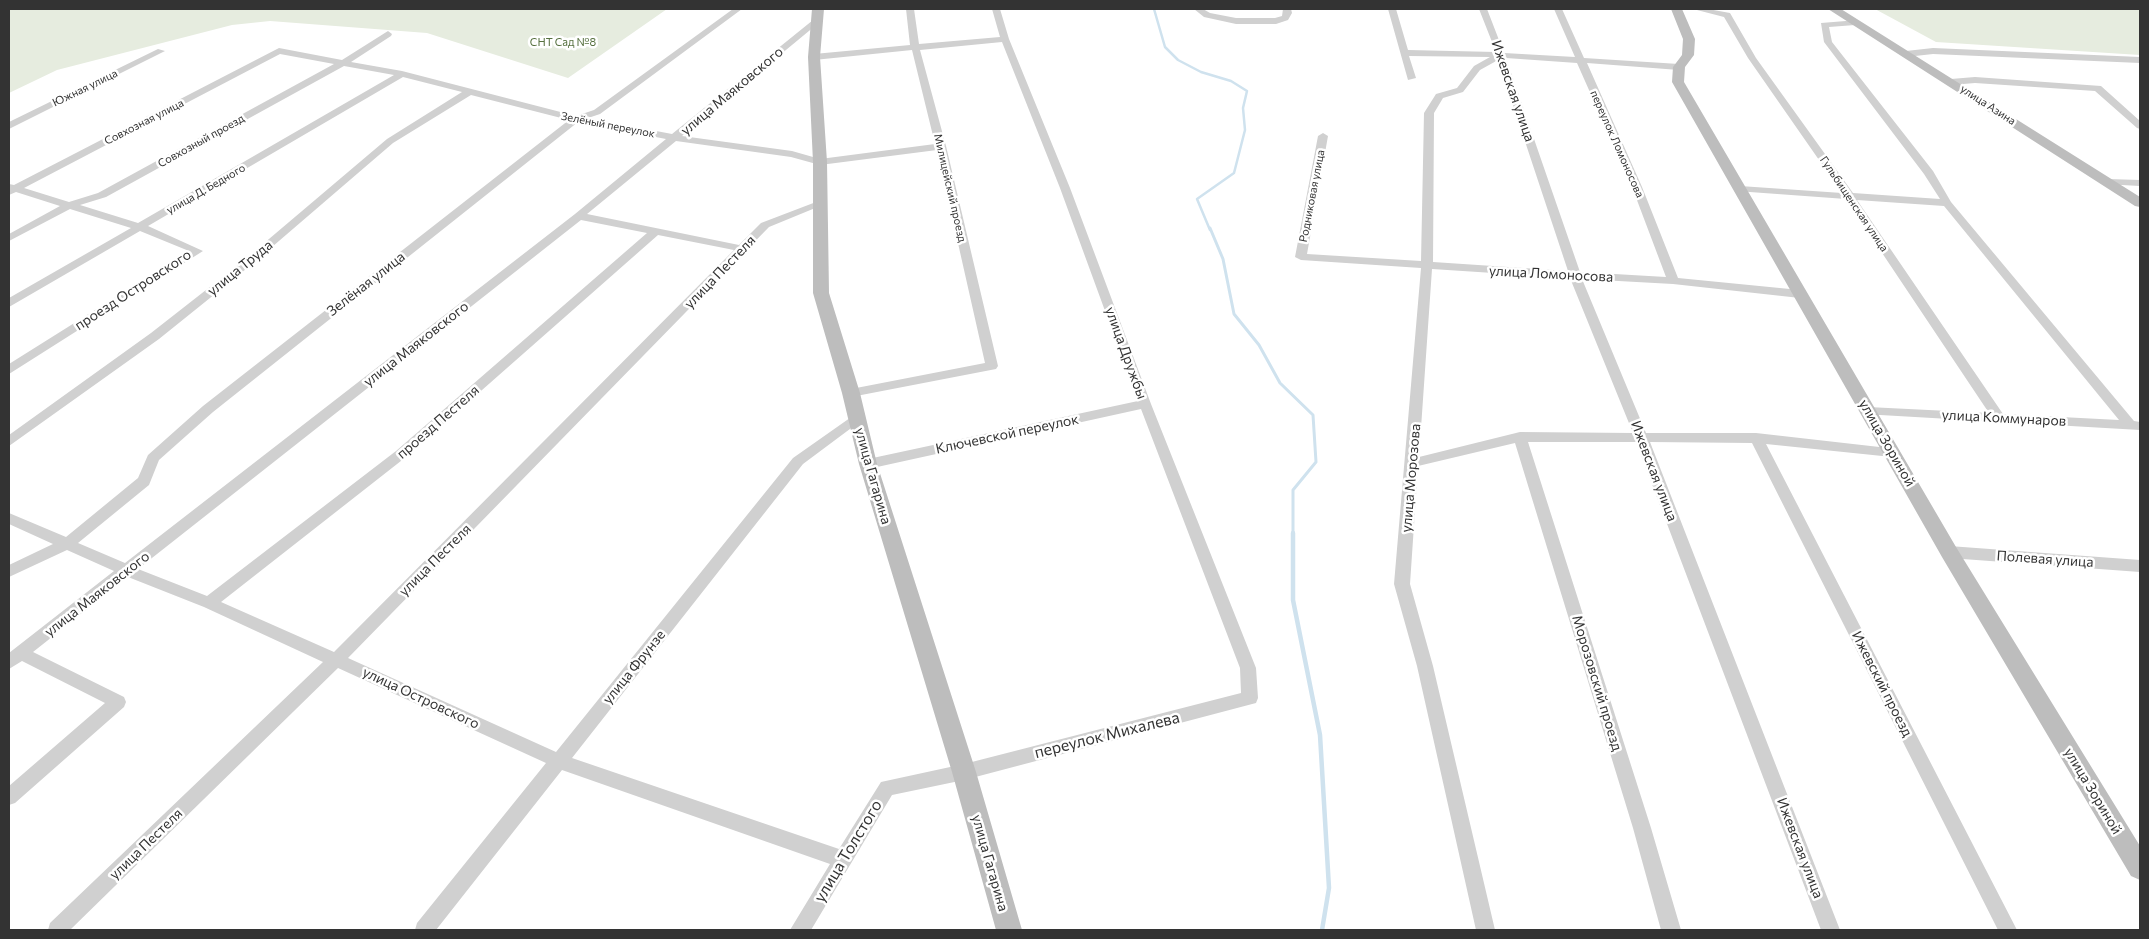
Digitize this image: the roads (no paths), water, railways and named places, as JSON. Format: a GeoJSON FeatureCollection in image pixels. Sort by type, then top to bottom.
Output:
{"type":"FeatureCollection","features":[{"type":"Feature","properties":{"kind":"main road"},"geometry":{"type":"LineString","coordinates":[[1678,9],[1689,39],[1688,55],[1679,68]]}},
{"type":"Feature","properties":{"kind":"main road","name":"улица Азина"},"geometry":{"type":"LineString","coordinates":[[1834,9],[2140,203]]}},
{"type":"Feature","properties":{"kind":"main road","name":"улица Гагарина"},"geometry":{"type":"LineString","coordinates":[[818,14],[814,57],[820,162],[821,293],[851,393],[868,464],[964,772],[1009,930]]}},
{"type":"Feature","properties":{"kind":"main road","name":"улица Зориной"},"geometry":{"type":"LineString","coordinates":[[1679,68],[1678,82],[1800,294],[1950,552],[2132,841],[2140,868]]}},
{"type":"Feature","properties":{"kind":"street","name":"Зелёная улица"},"geometry":{"type":"LineString","coordinates":[[9,571],[67,544],[144,482],[153,458],[208,409],[576,119],[596,112],[738,9]]}},
{"type":"Feature","properties":{"kind":"street","name":"Милицейский проезд"},"geometry":{"type":"LineString","coordinates":[[851,393],[992,366],[941,146],[915,48],[910,9]]}},
{"type":"Feature","properties":{"kind":"street","name":"улица Дружбы"},"geometry":{"type":"LineString","coordinates":[[996,9],[1005,39],[1065,188],[1145,404],[1248,668],[1250,698]]}},
{"type":"Feature","properties":{"kind":"street"},"geometry":{"type":"LineString","coordinates":[[1198,9],[1207,15],[1236,21],[1276,20],[1285,18],[1288,11]]}},
{"type":"Feature","properties":{"kind":"street"},"geometry":{"type":"LineString","coordinates":[[1392,9],[1411,78]]}},
{"type":"Feature","properties":{"kind":"street","name":"Ижевская улица"},"geometry":{"type":"LineString","coordinates":[[1483,9],[1501,55],[1576,275],[1641,437],[1832,930]]}},
{"type":"Feature","properties":{"kind":"street","name":"переулок Ломоносова"},"geometry":{"type":"LineString","coordinates":[[1558,9],[1637,187],[1673,281]]}},
{"type":"Feature","properties":{"kind":"street","name":"Гульбищенская улица"},"geometry":{"type":"LineString","coordinates":[[1698,9],[1727,15],[1752,58],[1849,195],[1998,417]]}},
{"type":"Feature","properties":{"kind":"street","name":"улица Маяковского"},"geometry":{"type":"LineString","coordinates":[[14,658],[128,571],[579,216],[676,138],[818,14]]}},
{"type":"Feature","properties":{"kind":"street"},"geometry":{"type":"LineString","coordinates":[[1855,22],[1824,25],[1828,42],[1929,173],[1947,202],[2134,425]]}},
{"type":"Feature","properties":{"kind":"street","name":"Совхозный проезд"},"geometry":{"type":"LineString","coordinates":[[9,238],[68,206],[102,195],[343,63],[388,34]]}},
{"type":"Feature","properties":{"kind":"street"},"geometry":{"type":"LineString","coordinates":[[814,57],[1005,39]]}},
{"type":"Feature","properties":{"kind":"street"},"geometry":{"type":"LineString","coordinates":[[1906,54],[1934,50],[2140,60]]}},
{"type":"Feature","properties":{"kind":"street","name":"Южная улица"},"geometry":{"type":"LineString","coordinates":[[9,126],[162,51]]}},
{"type":"Feature","properties":{"kind":"street","name":"Зелёный переулок"},"geometry":{"type":"LineString","coordinates":[[279,52],[402,74],[467,93],[576,119],[676,138],[792,154],[820,162],[941,146]]}},
{"type":"Feature","properties":{"kind":"street","name":"Совхозная улица"},"geometry":{"type":"LineString","coordinates":[[11,189],[279,52]]}},
{"type":"Feature","properties":{"kind":"street"},"geometry":{"type":"LineString","coordinates":[[1405,53],[1501,55],[1679,68]]}},
{"type":"Feature","properties":{"kind":"street","name":"улица Морозова"},"geometry":{"type":"LineString","coordinates":[[1485,930],[1425,666],[1402,584],[1427,266],[1429,113],[1439,96],[1460,90],[1477,68],[1501,55]]}},
{"type":"Feature","properties":{"kind":"street","name":"улица Д. Бедного"},"geometry":{"type":"LineString","coordinates":[[9,303],[402,74]]}},
{"type":"Feature","properties":{"kind":"street"},"geometry":{"type":"LineString","coordinates":[[1951,82],[1982,80],[2098,88],[2140,126]]}},
{"type":"Feature","properties":{"kind":"street","name":"улица Труда"},"geometry":{"type":"LineString","coordinates":[[9,441],[155,336],[240,269],[390,141],[467,93]]}},
{"type":"Feature","properties":{"kind":"street","name":"Родниковая улица"},"geometry":{"type":"LineString","coordinates":[[1301,257],[1323,136]]}},
{"type":"Feature","properties":{"kind":"street"},"geometry":{"type":"LineString","coordinates":[[2108,182],[2140,183]]}},
{"type":"Feature","properties":{"kind":"street","name":"проезд Островского"},"geometry":{"type":"LineString","coordinates":[[9,370],[197,251],[140,227],[11,189]]}},
{"type":"Feature","properties":{"kind":"street"},"geometry":{"type":"LineString","coordinates":[[1740,189],[1947,202]]}},
{"type":"Feature","properties":{"kind":"street","name":"улица Пестеля"},"geometry":{"type":"LineString","coordinates":[[57,930],[336,659],[765,225],[820,204]]}},
{"type":"Feature","properties":{"kind":"street"},"geometry":{"type":"LineString","coordinates":[[579,216],[657,230],[743,249]]}},
{"type":"Feature","properties":{"kind":"street","name":"проезд Пестеля"},"geometry":{"type":"LineString","coordinates":[[209,603],[401,454],[657,230]]}},
{"type":"Feature","properties":{"kind":"street","name":"улица Ломоносова"},"geometry":{"type":"LineString","coordinates":[[1301,257],[1673,281],[1800,294]]}},
{"type":"Feature","properties":{"kind":"street","name":"Ключевской переулок"},"geometry":{"type":"LineString","coordinates":[[868,464],[1145,404]]}},
{"type":"Feature","properties":{"kind":"street","name":"улица Коммунаров"},"geometry":{"type":"LineString","coordinates":[[1868,411],[2134,425]]}},
{"type":"Feature","properties":{"kind":"street","name":"улица Фрунзе"},"geometry":{"type":"LineString","coordinates":[[424,930],[798,461],[857,416]]}},
{"type":"Feature","properties":{"kind":"street"},"geometry":{"type":"LineString","coordinates":[[1412,463],[1520,436],[1756,438],[1892,452]]}},
{"type":"Feature","properties":{"kind":"street","name":"Морозовский проезд"},"geometry":{"type":"LineString","coordinates":[[1520,436],[1642,828],[1671,930]]}},
{"type":"Feature","properties":{"kind":"street","name":"Ижевский проезд"},"geometry":{"type":"LineString","coordinates":[[1756,438],[2008,930]]}},
{"type":"Feature","properties":{"kind":"street","name":"улица Островского"},"geometry":{"type":"LineString","coordinates":[[9,518],[128,571],[209,603],[336,659],[559,761],[842,859]]}},
{"type":"Feature","properties":{"kind":"street","name":"Полевая улица"},"geometry":{"type":"LineString","coordinates":[[1950,552],[2140,566]]}},
{"type":"Feature","properties":{"kind":"street"},"geometry":{"type":"LineString","coordinates":[[9,797],[118,702],[14,658]]}},
{"type":"Feature","properties":{"kind":"street","name":"переулок Михалева"},"geometry":{"type":"LineString","coordinates":[[964,772],[1250,698]]}},
{"type":"Feature","properties":{"kind":"street","name":"улица Толстого"},"geometry":{"type":"LineString","coordinates":[[800,930],[887,788],[964,772]]}},
{"type":"Feature","properties":{"kind":"waterway"},"geometry":{"type":"LineString","coordinates":[[1154,9],[1165,47],[1178,60],[1201,72],[1231,81],[1247,91],[1243,108],[1245,130],[1234,173],[1197,199],[1210,230]]}},
{"type":"Feature","properties":{"kind":"waterway"},"geometry":{"type":"LineString","coordinates":[[1210,228],[1223,259],[1234,314],[1259,345],[1280,383],[1313,415],[1316,462],[1293,490],[1293,600],[1320,735],[1329,888],[1322,930]]}},
{"type":"Feature","properties":{"kind":"park label","name":"СНТ Сад №8"},"geometry":{"type":"Point","coordinates":[563,42]}}]}
